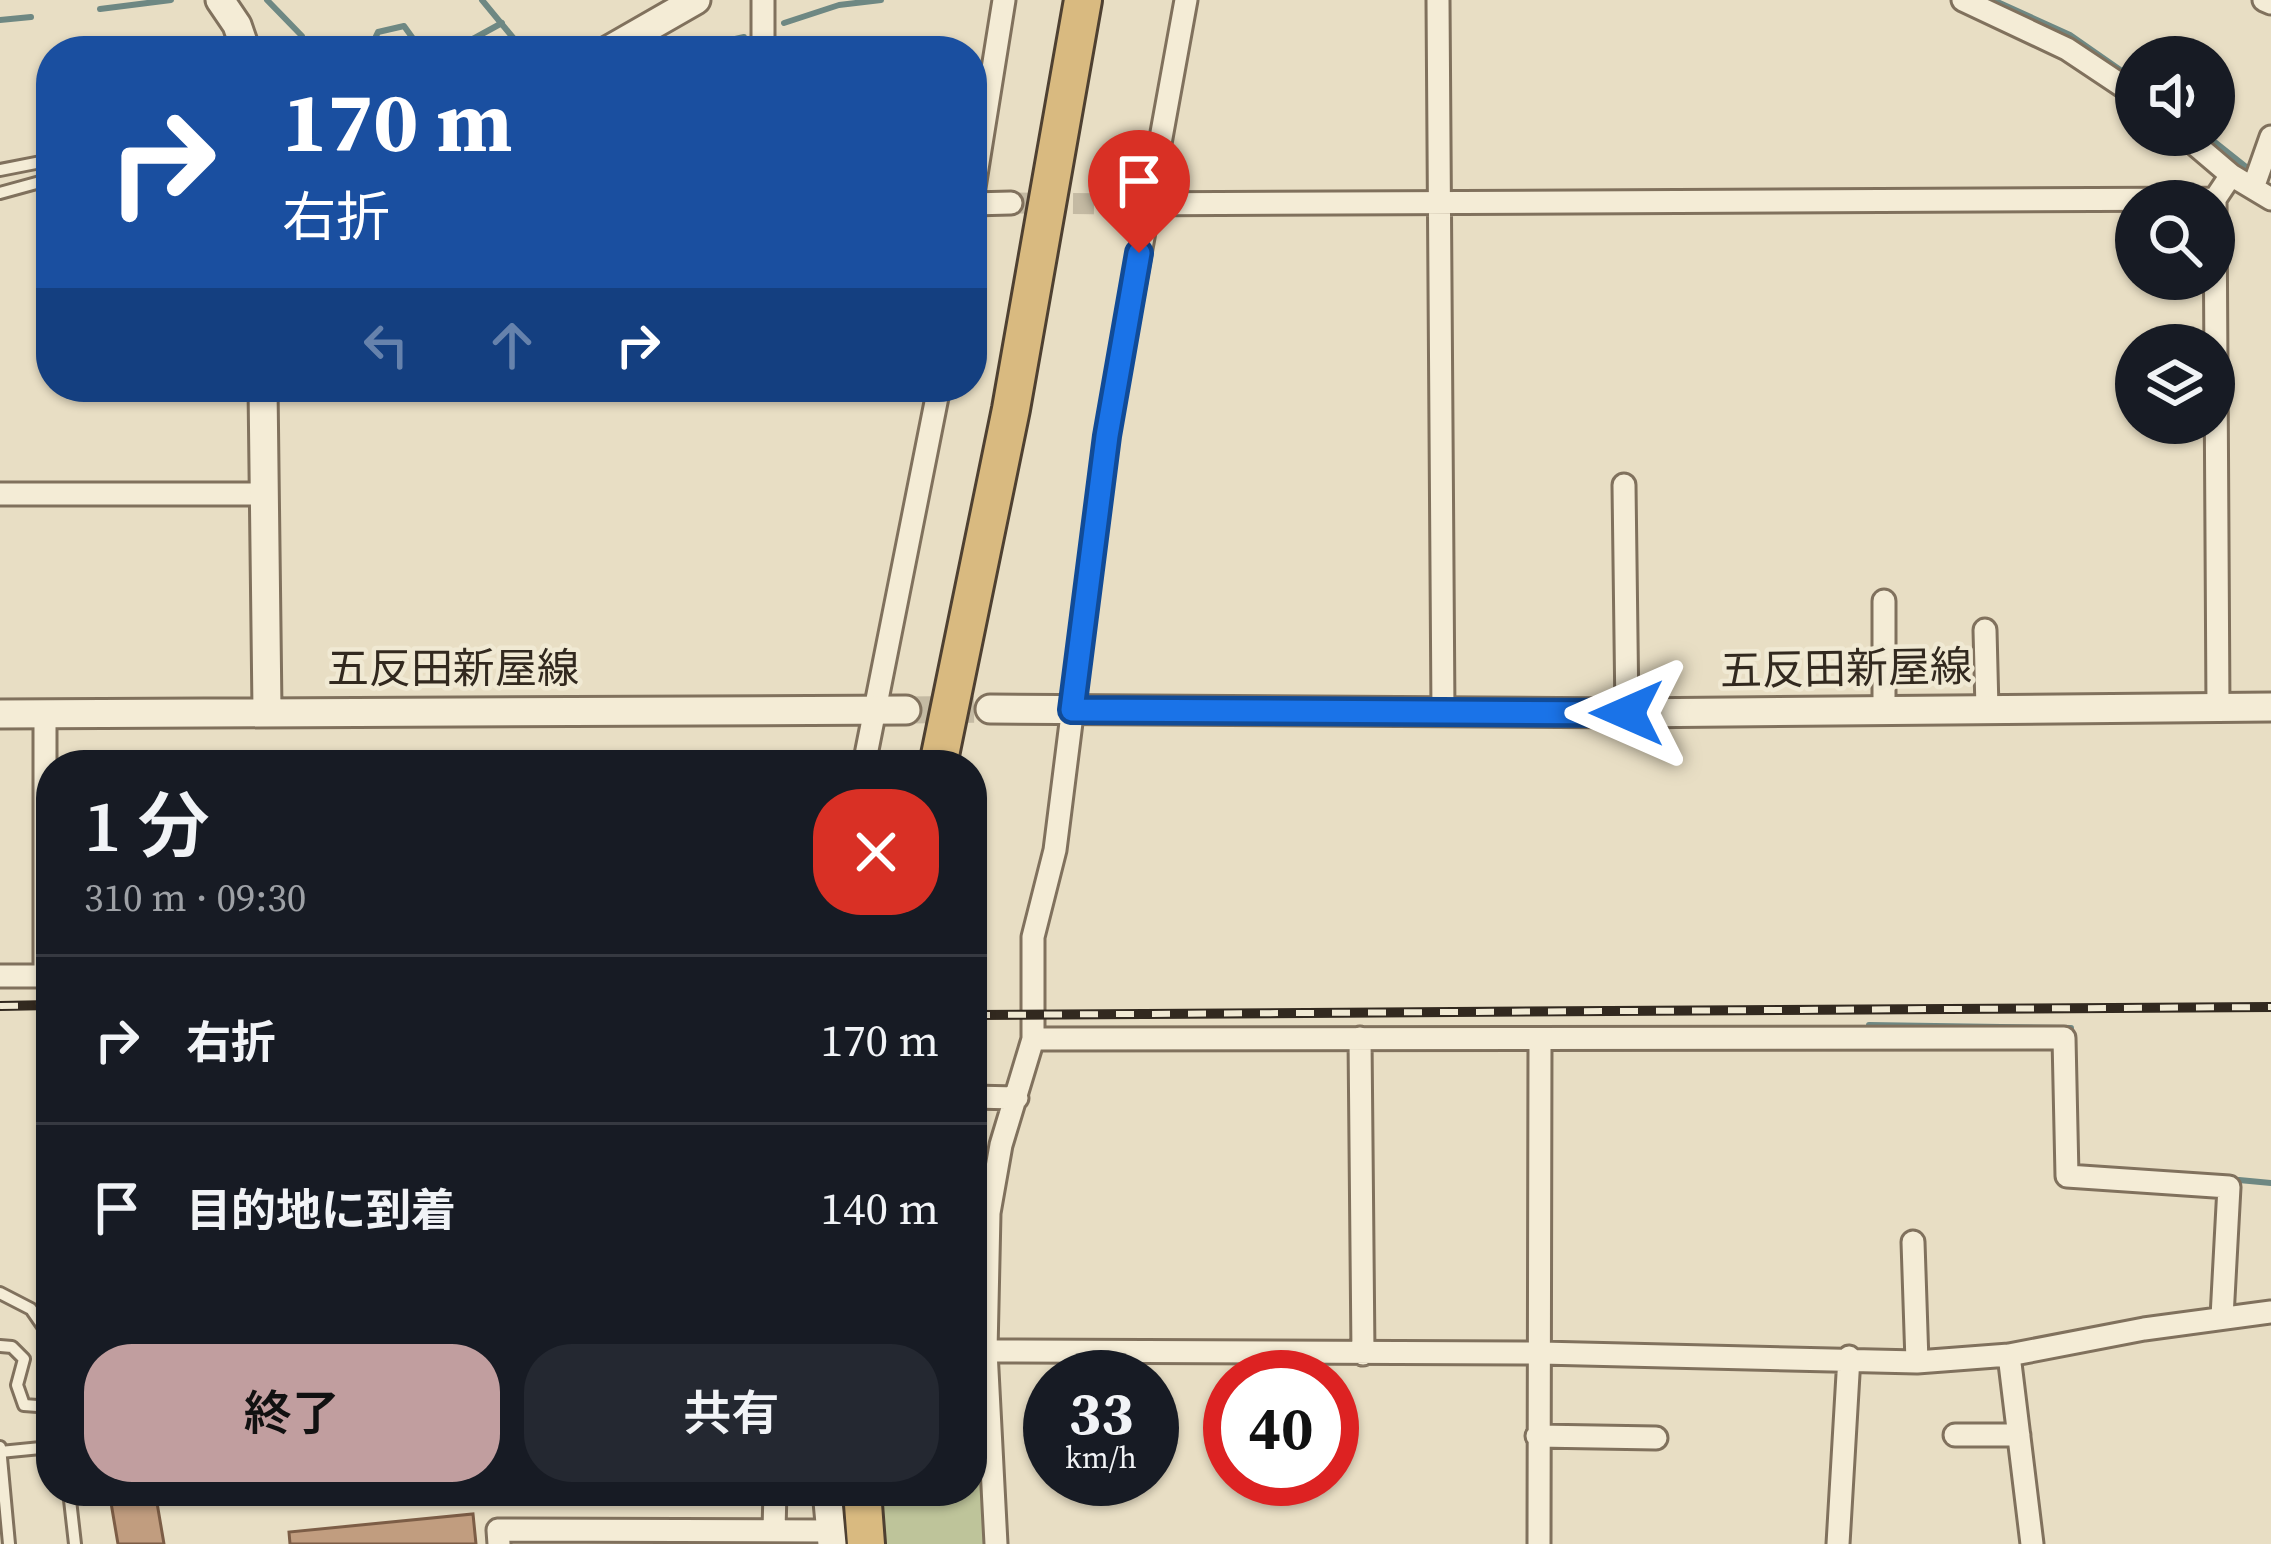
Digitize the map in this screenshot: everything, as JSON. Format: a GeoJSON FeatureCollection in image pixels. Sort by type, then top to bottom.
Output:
{"type":"FeatureCollection","features":[{"type":"Feature","properties":{"kind":"highway"},"geometry":{"type":"LineString","coordinates":[[941,750],[1011,409],[1083,0]]}},
{"type":"Feature","properties":{"kind":"highway"},"geometry":{"type":"LineString","coordinates":[[863,1506],[866,1544]]}},
{"type":"Feature","properties":{"kind":"street"},"geometry":{"type":"LineString","coordinates":[[220,0],[241,36]]}},
{"type":"Feature","properties":{"kind":"street"},"geometry":{"type":"LineString","coordinates":[[633,36],[696,0]]}},
{"type":"Feature","properties":{"kind":"street"},"geometry":{"type":"LineString","coordinates":[[763,0],[763,36]]}},
{"type":"Feature","properties":{"kind":"street"},"geometry":{"type":"LineString","coordinates":[[987,107],[1004,0]]}},
{"type":"Feature","properties":{"kind":"street"},"geometry":{"type":"LineString","coordinates":[[987,1241],[1001,1145],[1033,1039],[1033,937],[1053,865],[1107,436],[1186,0]]}},
{"type":"Feature","properties":{"kind":"street"},"geometry":{"type":"LineString","coordinates":[[1438,0],[1443,712]]}},
{"type":"Feature","properties":{"kind":"street"},"geometry":{"type":"LineString","coordinates":[[1964,0],[2067,49],[2115,81]]}},
{"type":"Feature","properties":{"kind":"street"},"geometry":{"type":"LineString","coordinates":[[2209,156],[2262,194],[2271,137]]}},
{"type":"Feature","properties":{"kind":"street"},"geometry":{"type":"LineString","coordinates":[[2228,180],[2231,175]]}},
{"type":"Feature","properties":{"kind":"street"},"geometry":{"type":"LineString","coordinates":[[1115,204],[2115,199]]}},
{"type":"Feature","properties":{"kind":"street"},"geometry":{"type":"LineString","coordinates":[[987,202],[1011,203]]}},
{"type":"Feature","properties":{"kind":"street"},"geometry":{"type":"LineString","coordinates":[[2216,300],[2218,709]]}},
{"type":"Feature","properties":{"kind":"street"},"geometry":{"type":"LineString","coordinates":[[263,402],[267,710]]}},
{"type":"Feature","properties":{"kind":"street"},"geometry":{"type":"LineString","coordinates":[[865,750],[936,402]]}},
{"type":"Feature","properties":{"kind":"street"},"geometry":{"type":"LineString","coordinates":[[1624,485],[1627,713]]}},
{"type":"Feature","properties":{"kind":"street"},"geometry":{"type":"LineString","coordinates":[[0,494],[266,494]]}},
{"type":"Feature","properties":{"kind":"street"},"geometry":{"type":"LineString","coordinates":[[1884,601],[1884,709]]}},
{"type":"Feature","properties":{"kind":"street"},"geometry":{"type":"LineString","coordinates":[[1984,630],[1987,709]]}},
{"type":"Feature","properties":{"kind":"street","name":"五反田新屋線"},"geometry":{"type":"LineString","coordinates":[[990,709],[1627,713],[2271,707]]}},
{"type":"Feature","properties":{"kind":"street","name":"五反田新屋線"},"geometry":{"type":"LineString","coordinates":[[0,715],[906,710]]}},
{"type":"Feature","properties":{"kind":"street"},"geometry":{"type":"LineString","coordinates":[[46,714],[46,750]]}},
{"type":"Feature","properties":{"kind":"street"},"geometry":{"type":"LineString","coordinates":[[0,976],[36,976]]}},
{"type":"Feature","properties":{"kind":"street"},"geometry":{"type":"LineString","coordinates":[[1360,1038],[1363,1354]]}},
{"type":"Feature","properties":{"kind":"street"},"geometry":{"type":"LineString","coordinates":[[1033,1039],[2065,1038],[2067,1176],[2229,1187],[2222,1317]]}},
{"type":"Feature","properties":{"kind":"street"},"geometry":{"type":"LineString","coordinates":[[1539,1544],[1540,1039]]}},
{"type":"Feature","properties":{"kind":"street"},"geometry":{"type":"LineString","coordinates":[[987,1097],[1017,1098]]}},
{"type":"Feature","properties":{"kind":"street"},"geometry":{"type":"LineString","coordinates":[[1913,1242],[1917,1362]]}},
{"type":"Feature","properties":{"kind":"street"},"geometry":{"type":"LineString","coordinates":[[987,1351],[1541,1353],[1917,1362],[2009,1355],[2271,1312]]}},
{"type":"Feature","properties":{"kind":"street"},"geometry":{"type":"LineString","coordinates":[[2009,1355],[2032,1544]]}},
{"type":"Feature","properties":{"kind":"street"},"geometry":{"type":"LineString","coordinates":[[1838,1544],[1849,1357]]}},
{"type":"Feature","properties":{"kind":"street"},"geometry":{"type":"LineString","coordinates":[[1955,1435],[2019,1435]]}},
{"type":"Feature","properties":{"kind":"street"},"geometry":{"type":"LineString","coordinates":[[1537,1436],[1656,1438]]}},
{"type":"Feature","properties":{"kind":"street"},"geometry":{"type":"LineString","coordinates":[[987,1442],[996,1544]]}},
{"type":"Feature","properties":{"kind":"street"},"geometry":{"type":"LineString","coordinates":[[774,1531],[775,1506]]}},
{"type":"Feature","properties":{"kind":"street"},"geometry":{"type":"LineString","coordinates":[[499,1544],[498,1530],[774,1531],[831,1538],[828,1506]]}},
{"type":"Feature","properties":{"kind":"lane"},"geometry":{"type":"LineString","coordinates":[[0,170],[36,163]]}},
{"type":"Feature","properties":{"kind":"lane"},"geometry":{"type":"LineString","coordinates":[[0,193],[36,183]]}},
{"type":"Feature","properties":{"kind":"lane"},"geometry":{"type":"LineString","coordinates":[[0,1293],[36,1317]]}},
{"type":"Feature","properties":{"kind":"lane"},"geometry":{"type":"LineString","coordinates":[[0,1346],[12,1346],[25,1359],[17,1385],[24,1405],[36,1405]]}},
{"type":"Feature","properties":{"kind":"lane"},"geometry":{"type":"LineString","coordinates":[[9,1544],[0,1450],[36,1448]]}},
{"type":"Feature","properties":{"kind":"lane"},"geometry":{"type":"LineString","coordinates":[[71,1506],[75,1544]]}},
{"type":"Feature","properties":{"kind":"green space"},"geometry":{"type":"Polygon","coordinates":[[[880,1506],[984,1506],[986,1544],[883,1544],[880,1506]]]}},
{"type":"Feature","properties":{"kind":"building"},"geometry":{"type":"Polygon","coordinates":[[[112,1506],[158,1506],[164,1544],[118,1544],[112,1506]]]}},
{"type":"Feature","properties":{"kind":"building"},"geometry":{"type":"Polygon","coordinates":[[[473,1514],[476,1544],[290,1544],[289,1532],[473,1514]]]}},
{"type":"Feature","properties":{"kind":"waterway"},"geometry":{"type":"LineString","coordinates":[[100,9],[171,0]]}},
{"type":"Feature","properties":{"kind":"waterway"},"geometry":{"type":"LineString","coordinates":[[267,0],[302,36]]}},
{"type":"Feature","properties":{"kind":"waterway"},"geometry":{"type":"LineString","coordinates":[[482,0],[512,36]]}},
{"type":"Feature","properties":{"kind":"waterway"},"geometry":{"type":"LineString","coordinates":[[784,23],[839,5],[881,0]]}},
{"type":"Feature","properties":{"kind":"waterway"},"geometry":{"type":"LineString","coordinates":[[1993,0],[2070,35],[2115,66]]}},
{"type":"Feature","properties":{"kind":"waterway"},"geometry":{"type":"LineString","coordinates":[[0,20],[31,17]]}},
{"type":"Feature","properties":{"kind":"waterway"},"geometry":{"type":"LineString","coordinates":[[478,36],[502,23]]}},
{"type":"Feature","properties":{"kind":"waterway"},"geometry":{"type":"LineString","coordinates":[[376,36],[404,26],[411,36]]}},
{"type":"Feature","properties":{"kind":"waterway"},"geometry":{"type":"LineString","coordinates":[[2232,156],[2250,170]]}},
{"type":"Feature","properties":{"kind":"waterway"},"geometry":{"type":"LineString","coordinates":[[1869,1025],[2071,1028]]}},
{"type":"Feature","properties":{"kind":"waterway"},"geometry":{"type":"LineString","coordinates":[[2239,1180],[2271,1183]]}},
{"type":"Feature","properties":{"kind":"tunnel"},"geometry":{"type":"LineString","coordinates":[[1011,203],[1115,204]]}},
{"type":"Feature","properties":{"kind":"tunnel"},"geometry":{"type":"LineString","coordinates":[[906,710],[990,709]]}},
{"type":"Feature","properties":{"kind":"railway"},"geometry":{"type":"LineString","coordinates":[[0,1006],[36,1005]]}},
{"type":"Feature","properties":{"kind":"railway"},"geometry":{"type":"LineString","coordinates":[[987,1015],[2271,1007]]}},
{"type":"Feature","properties":{"kind":"route"},"geometry":{"type":"LineString","coordinates":[[1139,253],[1107,436],[1072,710],[1627,713]]}}]}
